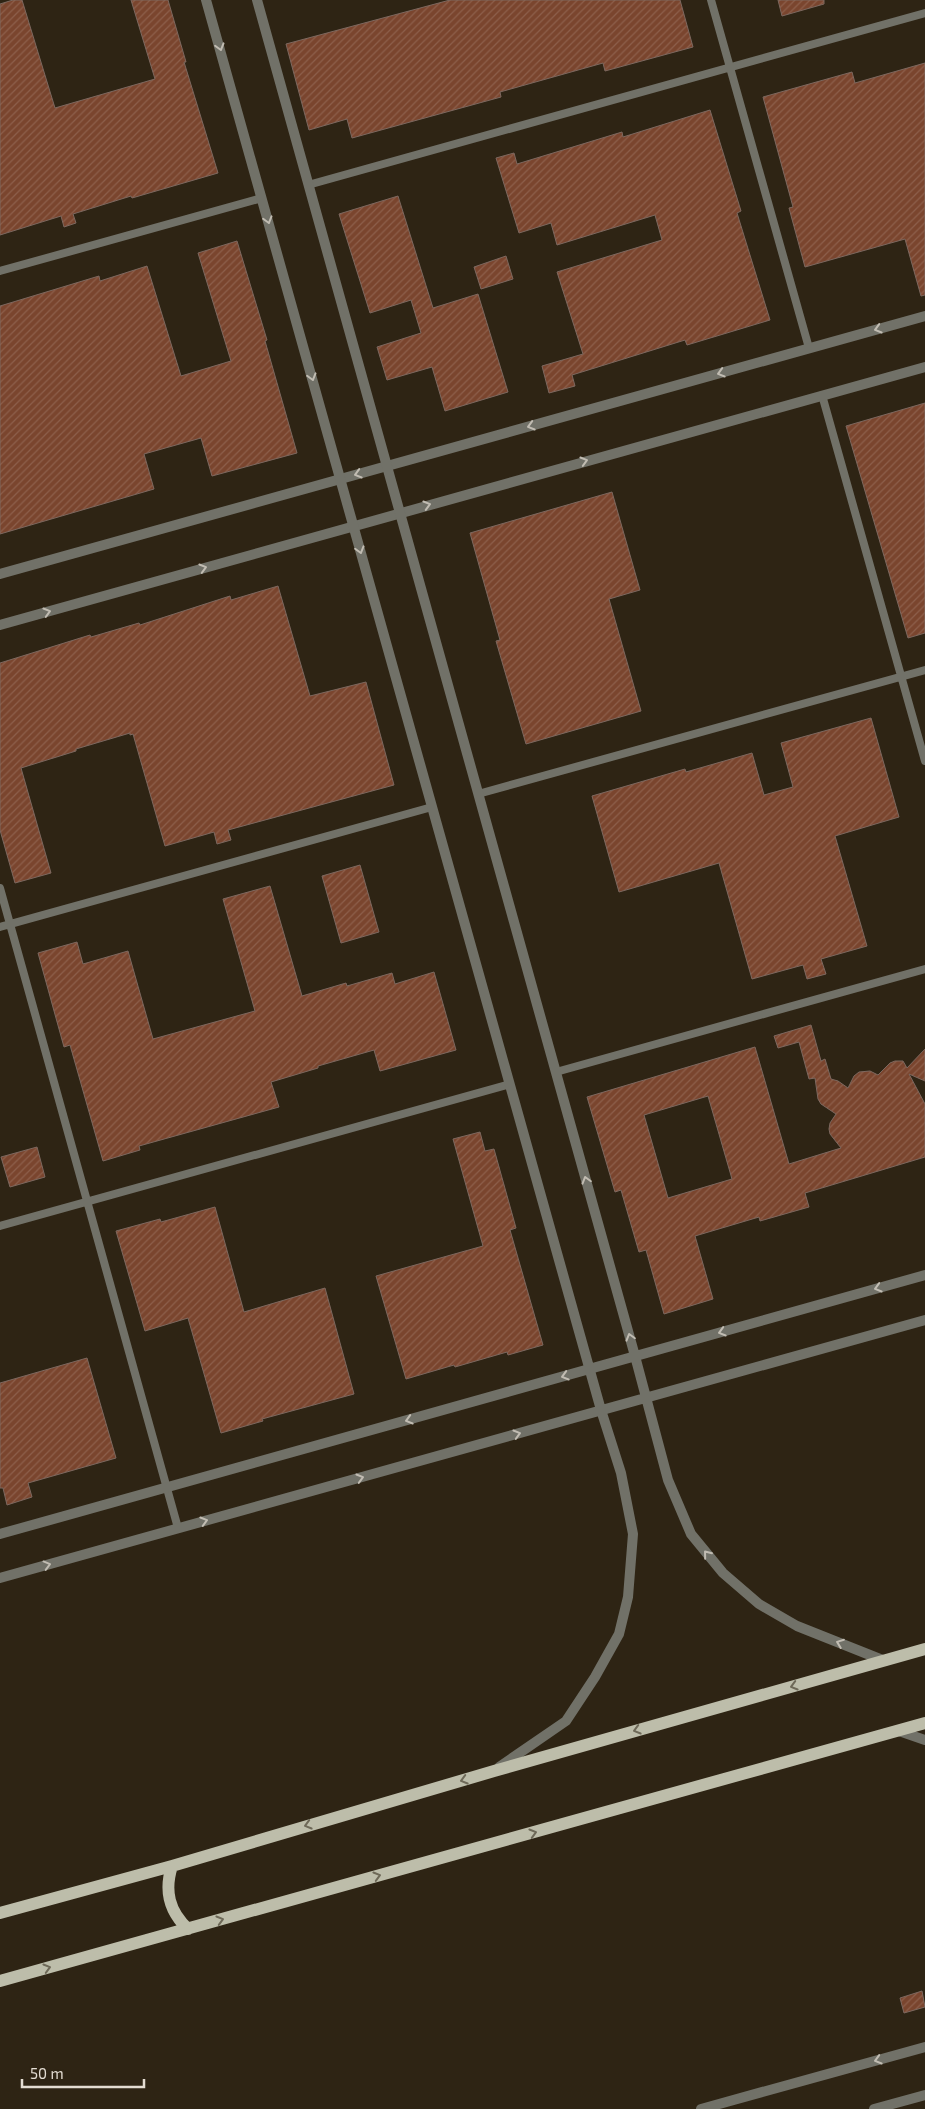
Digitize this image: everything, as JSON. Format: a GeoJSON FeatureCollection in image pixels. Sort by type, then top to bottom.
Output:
{"type":"FeatureCollection","features":[{"type":"Feature","properties":{"kind":"main road"},"geometry":{"type":"LineString","coordinates":[[0,1913],[172,1866],[494,1771],[925,1650]]}},
{"type":"Feature","properties":{"kind":"main road"},"geometry":{"type":"LineString","coordinates":[[0,1981],[925,1723]]}},
{"type":"Feature","properties":{"kind":"main road"},"geometry":{"type":"LineString","coordinates":[[172,1866],[167,1888],[169,1900],[173,1911],[188,1929]]}},
{"type":"Feature","properties":{"kind":"street"},"geometry":{"type":"LineString","coordinates":[[206,0],[601,1410],[621,1473],[633,1534],[628,1597],[619,1634],[595,1677],[566,1721],[494,1771]]}},
{"type":"Feature","properties":{"kind":"street"},"geometry":{"type":"LineString","coordinates":[[257,0],[647,1398],[668,1480],[691,1534],[723,1573],[759,1604],[798,1626],[885,1661]]}},
{"type":"Feature","properties":{"kind":"street"},"geometry":{"type":"LineString","coordinates":[[0,574],[925,316]]}},
{"type":"Feature","properties":{"kind":"street"},"geometry":{"type":"LineString","coordinates":[[0,625],[925,366]]}},
{"type":"Feature","properties":{"kind":"street"},"geometry":{"type":"LineString","coordinates":[[0,1534],[925,1275]]}},
{"type":"Feature","properties":{"kind":"street"},"geometry":{"type":"LineString","coordinates":[[0,1578],[925,1320]]}},
{"type":"Feature","properties":{"kind":"street"},"geometry":{"type":"LineString","coordinates":[[899,1731],[925,1740]]}},
{"type":"Feature","properties":{"kind":"street"},"geometry":{"type":"LineString","coordinates":[[701,2109],[925,2047]]}},
{"type":"Feature","properties":{"kind":"street"},"geometry":{"type":"LineString","coordinates":[[874,2109],[909,2104],[925,2095]]}},
{"type":"Feature","properties":{"kind":"lane"},"geometry":{"type":"LineString","coordinates":[[711,0],[809,348]]}},
{"type":"Feature","properties":{"kind":"lane"},"geometry":{"type":"LineString","coordinates":[[308,185],[925,13]]}},
{"type":"Feature","properties":{"kind":"lane"},"geometry":{"type":"LineString","coordinates":[[0,271],[262,198]]}},
{"type":"Feature","properties":{"kind":"lane"},"geometry":{"type":"LineString","coordinates":[[822,395],[925,761]]}},
{"type":"Feature","properties":{"kind":"lane"},"geometry":{"type":"LineString","coordinates":[[478,794],[925,670]]}},
{"type":"Feature","properties":{"kind":"lane"},"geometry":{"type":"LineString","coordinates":[[0,927],[432,807]]}},
{"type":"Feature","properties":{"kind":"lane"},"geometry":{"type":"LineString","coordinates":[[0,888],[178,1528]]}},
{"type":"Feature","properties":{"kind":"lane"},"geometry":{"type":"LineString","coordinates":[[556,1072],[925,969]]}},
{"type":"Feature","properties":{"kind":"lane"},"geometry":{"type":"LineString","coordinates":[[0,1226],[510,1084]]}},
{"type":"Feature","properties":{"kind":"building"},"geometry":{"type":"Polygon","coordinates":[[[13,0],[22,0],[55,108],[155,79],[131,0],[168,0],[186,62],[184,62],[218,173],[132,198],[131,196],[73,214],[76,223],[64,227],[61,216],[0,235],[0,4],[13,0]]]}},
{"type":"Feature","properties":{"kind":"building"},"geometry":{"type":"Polygon","coordinates":[[[450,0],[680,0],[693,47],[605,71],[603,63],[500,92],[501,97],[352,138],[347,119],[309,130],[286,44],[450,0]]]}},
{"type":"Feature","properties":{"kind":"building"},"geometry":{"type":"Polygon","coordinates":[[[778,0],[824,0],[824,4],[782,16],[778,0]]]}},
{"type":"Feature","properties":{"kind":"building"},"geometry":{"type":"Polygon","coordinates":[[[925,63],[925,295],[921,296],[905,239],[805,267],[789,208],[793,207],[763,97],[852,72],[855,83],[925,63]]]}},
{"type":"Feature","properties":{"kind":"building"},"geometry":{"type":"Polygon","coordinates":[[[710,110],[741,211],[737,213],[770,320],[687,345],[685,340],[572,375],[575,386],[549,393],[542,366],[583,354],[557,272],[662,240],[655,215],[557,245],[551,223],[519,233],[496,158],[514,153],[517,164],[622,132],[623,137],[710,110]]]}},
{"type":"Feature","properties":{"kind":"building"},"geometry":{"type":"Polygon","coordinates":[[[398,196],[433,308],[478,294],[508,392],[445,411],[432,367],[387,380],[377,347],[421,333],[411,300],[370,313],[339,214],[398,196]]]}},
{"type":"Feature","properties":{"kind":"building"},"geometry":{"type":"Polygon","coordinates":[[[237,241],[267,340],[265,341],[297,453],[212,476],[201,438],[144,454],[154,489],[0,534],[0,306],[99,276],[100,281],[147,266],[181,376],[231,361],[198,253],[237,241]]]}},
{"type":"Feature","properties":{"kind":"building"},"geometry":{"type":"Polygon","coordinates":[[[506,256],[513,279],[481,289],[474,267],[506,256]]]}},
{"type":"Feature","properties":{"kind":"building"},"geometry":{"type":"Polygon","coordinates":[[[925,403],[925,633],[908,638],[846,426],[925,403]]]}},
{"type":"Feature","properties":{"kind":"building"},"geometry":{"type":"Polygon","coordinates":[[[612,492],[640,590],[609,599],[641,711],[526,744],[496,641],[500,640],[470,533],[612,492]]]}},
{"type":"Feature","properties":{"kind":"building"},"geometry":{"type":"Polygon","coordinates":[[[278,586],[310,696],[366,682],[394,785],[228,830],[231,840],[217,844],[214,832],[165,846],[133,734],[130,735],[130,733],[21,768],[51,873],[15,883],[0,830],[0,663],[90,635],[91,637],[139,623],[140,625],[230,596],[231,600],[278,586]]]}},
{"type":"Feature","properties":{"kind":"building"},"geometry":{"type":"Polygon","coordinates":[[[871,718],[899,817],[835,836],[867,946],[821,959],[826,974],[807,979],[803,965],[752,979],[719,863],[619,892],[592,796],[685,769],[686,772],[752,753],[764,795],[793,787],[781,743],[871,718]]]}},
{"type":"Feature","properties":{"kind":"building"},"geometry":{"type":"Polygon","coordinates":[[[360,865],[379,932],[341,943],[322,876],[360,865]]]}},
{"type":"Feature","properties":{"kind":"building"},"geometry":{"type":"Polygon","coordinates":[[[270,886],[302,996],[346,983],[347,986],[392,973],[395,984],[434,972],[456,1050],[380,1071],[374,1050],[318,1066],[318,1068],[271,1082],[279,1107],[139,1146],[140,1150],[103,1161],[70,1045],[64,1047],[38,953],[77,942],[83,964],[128,951],[153,1039],[255,1011],[223,899],[270,886]]]}},
{"type":"Feature","properties":{"kind":"building"},"geometry":{"type":"Polygon","coordinates":[[[811,1025],[821,1061],[825,1059],[831,1079],[838,1081],[848,1088],[854,1076],[859,1072],[870,1071],[878,1075],[890,1063],[895,1061],[903,1061],[907,1068],[925,1049],[925,1081],[909,1074],[925,1104],[925,1157],[805,1193],[809,1207],[760,1221],[759,1217],[695,1236],[713,1299],[664,1314],[646,1250],[639,1252],[621,1190],[615,1192],[587,1097],[755,1047],[789,1164],[841,1148],[830,1134],[829,1129],[830,1123],[836,1114],[821,1104],[818,1099],[815,1078],[809,1079],[799,1042],[778,1048],[774,1036],[811,1025]],[[708,1096],[644,1115],[668,1198],[732,1179],[708,1096]]]}},
{"type":"Feature","properties":{"kind":"building"},"geometry":{"type":"Polygon","coordinates":[[[480,1132],[485,1151],[494,1149],[516,1228],[510,1230],[543,1345],[508,1355],[507,1352],[455,1367],[454,1365],[406,1379],[376,1276],[483,1246],[453,1139],[480,1132]]]}},
{"type":"Feature","properties":{"kind":"building"},"geometry":{"type":"Polygon","coordinates":[[[37,1147],[45,1177],[10,1187],[1,1157],[37,1147]]]}},
{"type":"Feature","properties":{"kind":"building"},"geometry":{"type":"Polygon","coordinates":[[[215,1207],[244,1312],[325,1288],[354,1394],[262,1419],[263,1421],[221,1433],[188,1318],[145,1331],[116,1231],[160,1219],[161,1222],[215,1207]]]}},
{"type":"Feature","properties":{"kind":"building"},"geometry":{"type":"Polygon","coordinates":[[[87,1358],[116,1458],[28,1483],[32,1497],[7,1505],[3,1488],[0,1488],[0,1383],[87,1358]]]}},
{"type":"Feature","properties":{"kind":"building"},"geometry":{"type":"Polygon","coordinates":[[[922,1991],[925,2007],[904,2013],[900,1998],[922,1991]]]}}]}
